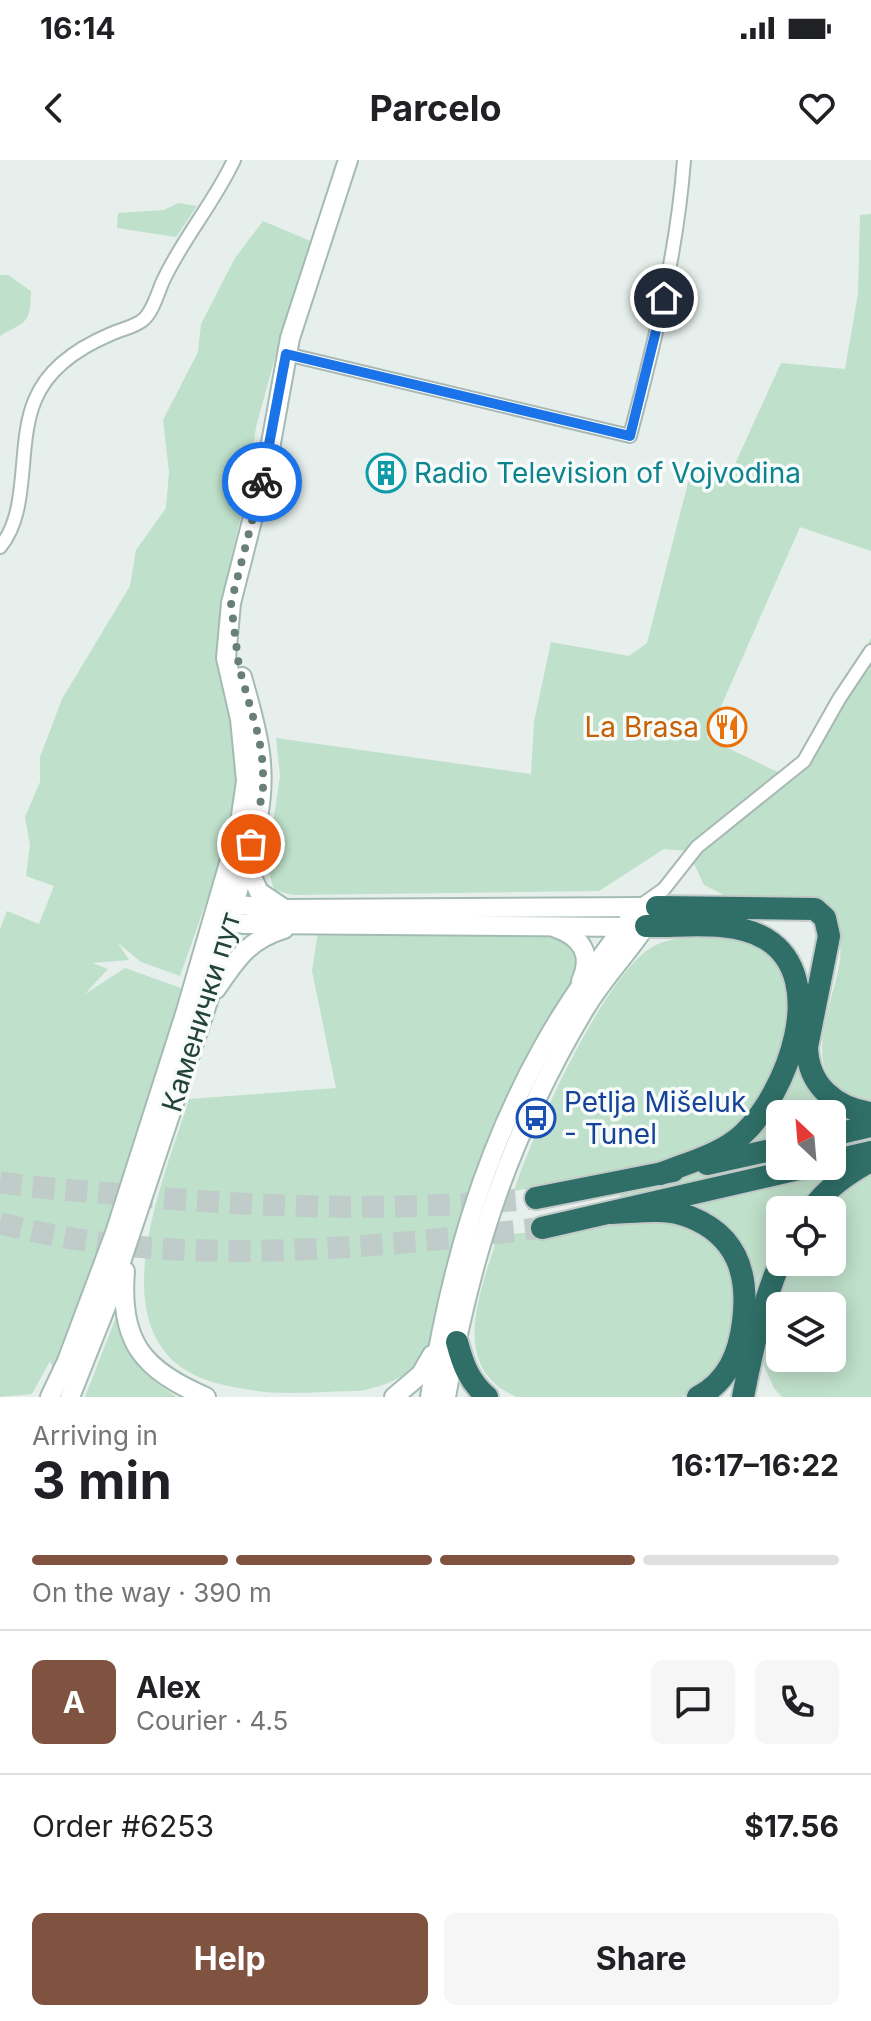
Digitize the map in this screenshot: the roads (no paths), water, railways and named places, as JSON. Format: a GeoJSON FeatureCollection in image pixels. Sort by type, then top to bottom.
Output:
{"type":"FeatureCollection","features":[{"type":"Feature","properties":{"kind":"highway"},"geometry":{"type":"LineString","coordinates":[[646,911],[777,907],[815,909],[820,912],[829,936],[807,1047],[808,1062],[819,1085],[834,1101],[871,1113]]}},
{"type":"Feature","properties":{"kind":"highway"},"geometry":{"type":"LineString","coordinates":[[646,911],[739,928],[767,940],[785,956],[799,987],[795,1036],[772,1099],[757,1120],[740,1137],[709,1154],[660,1174]]}},
{"type":"Feature","properties":{"kind":"highway"},"geometry":{"type":"LineString","coordinates":[[846,1132],[871,1126]]}},
{"type":"Feature","properties":{"kind":"highway"},"geometry":{"type":"LineString","coordinates":[[536,1198],[766,1151]]}},
{"type":"Feature","properties":{"kind":"highway"},"geometry":{"type":"LineString","coordinates":[[846,1158],[871,1152]]}},
{"type":"Feature","properties":{"kind":"highway"},"geometry":{"type":"LineString","coordinates":[[821,1196],[847,1174],[871,1161]]}},
{"type":"Feature","properties":{"kind":"highway"},"geometry":{"type":"LineString","coordinates":[[542,1228],[766,1177]]}},
{"type":"Feature","properties":{"kind":"highway"},"geometry":{"type":"LineString","coordinates":[[612,1213],[652,1210],[689,1216],[722,1239],[741,1267],[746,1301],[737,1355],[727,1374],[711,1390],[698,1397]]}},
{"type":"Feature","properties":{"kind":"highway"},"geometry":{"type":"LineString","coordinates":[[743,1397],[775,1276]]}},
{"type":"Feature","properties":{"kind":"highway"},"geometry":{"type":"LineString","coordinates":[[447,1344],[472,1384],[487,1397]]}},
{"type":"Feature","properties":{"kind":"main road","name":"Каменички пут"},"geometry":{"type":"LineString","coordinates":[[76,1363],[128,1243],[208,1001],[246,781],[240,719],[226,658],[231,603],[269,454],[286,354],[348,160]]}},
{"type":"Feature","properties":{"kind":"main road","name":"Каменички пут"},"geometry":{"type":"LineString","coordinates":[[76,1363],[115,1233],[223,913],[246,864],[263,791],[259,738],[239,667],[231,603]]}},
{"type":"Feature","properties":{"kind":"main road"},"geometry":{"type":"LineString","coordinates":[[246,864],[259,892],[285,909]]}},
{"type":"Feature","properties":{"kind":"main road"},"geometry":{"type":"LineString","coordinates":[[223,913],[285,909],[646,911]]}},
{"type":"Feature","properties":{"kind":"main road"},"geometry":{"type":"LineString","coordinates":[[223,913],[314,924],[545,925],[646,911]]}},
{"type":"Feature","properties":{"kind":"main road"},"geometry":{"type":"LineString","coordinates":[[446,1397],[447,1344],[458,1256],[484,1175],[537,1057],[574,998],[646,911]]}},
{"type":"Feature","properties":{"kind":"main road"},"geometry":{"type":"LineString","coordinates":[[430,1397],[502,1177],[528,1115],[586,1006],[646,911]]}},
{"type":"Feature","properties":{"kind":"main road"},"geometry":{"type":"LineString","coordinates":[[208,1001],[252,942],[277,931],[314,924]]}},
{"type":"Feature","properties":{"kind":"main road"},"geometry":{"type":"LineString","coordinates":[[545,925],[574,936],[586,953],[585,972],[574,998]]}},
{"type":"Feature","properties":{"kind":"main road"},"geometry":{"type":"LineString","coordinates":[[128,1243],[124,1308],[135,1343],[161,1375],[206,1397]]}},
{"type":"Feature","properties":{"kind":"main road"},"geometry":{"type":"LineString","coordinates":[[394,1397],[421,1374],[447,1344]]}},
{"type":"Feature","properties":{"kind":"main road"},"geometry":{"type":"LineString","coordinates":[[50,1397],[76,1363]]}},
{"type":"Feature","properties":{"kind":"main road"},"geometry":{"type":"LineString","coordinates":[[70,1397],[76,1363]]}},
{"type":"Feature","properties":{"kind":"street"},"geometry":{"type":"LineString","coordinates":[[0,547],[15,515],[26,424],[46,379],[66,360],[89,345],[146,318],[179,250],[234,160]]}},
{"type":"Feature","properties":{"kind":"street"},"geometry":{"type":"LineString","coordinates":[[286,354],[630,436],[671,272],[684,160]]}},
{"type":"Feature","properties":{"kind":"street"},"geometry":{"type":"LineString","coordinates":[[646,911],[697,847],[804,761],[871,651]]}},
{"type":"Feature","properties":{"kind":"tunnel"},"geometry":{"type":"LineString","coordinates":[[0,1182],[179,1199],[332,1207],[434,1205],[536,1198]]}},
{"type":"Feature","properties":{"kind":"tunnel"},"geometry":{"type":"LineString","coordinates":[[0,1223],[67,1238],[202,1251],[339,1248],[542,1228]]}},
{"type":"Feature","properties":{"kind":"place","name":"Radio Television of Vojvodina"},"geometry":{"type":"Point","coordinates":[386,473]}},
{"type":"Feature","properties":{"kind":"place","name":"La Brasa"},"geometry":{"type":"Point","coordinates":[727,727]}},
{"type":"Feature","properties":{"kind":"place","name":"Petlja Mišeluk - Tunel"},"geometry":{"type":"Point","coordinates":[536,1118]}}]}
